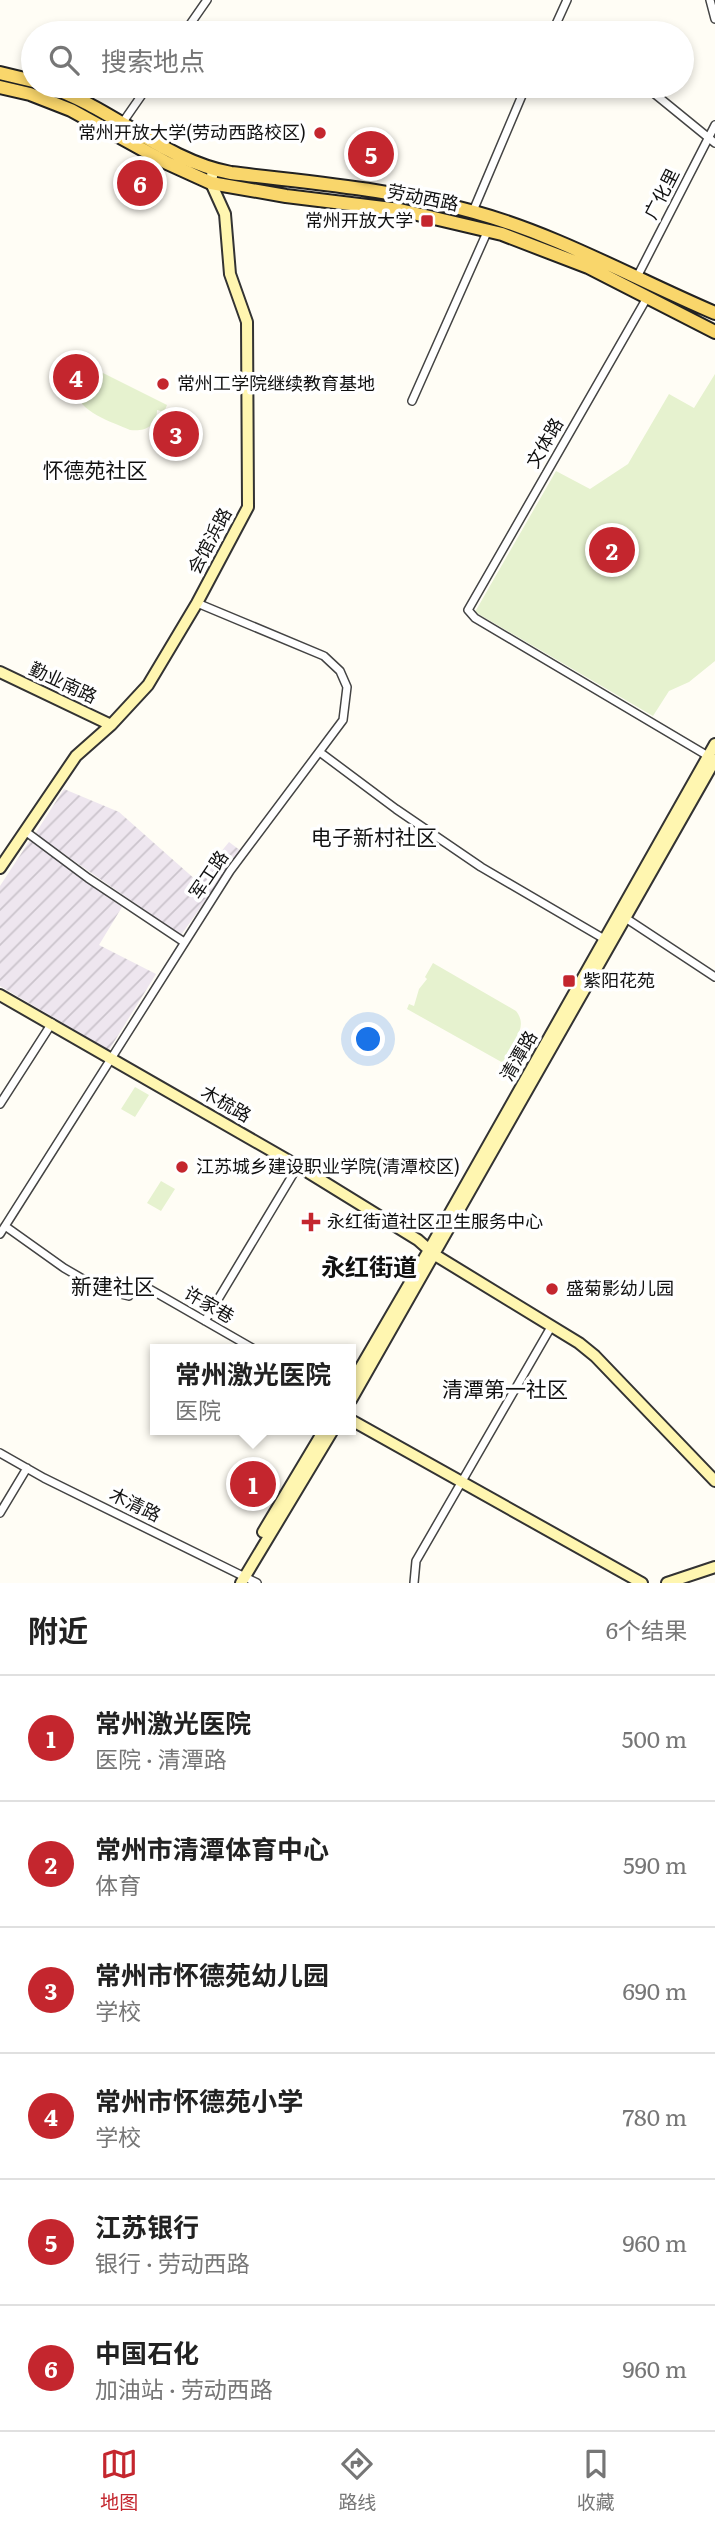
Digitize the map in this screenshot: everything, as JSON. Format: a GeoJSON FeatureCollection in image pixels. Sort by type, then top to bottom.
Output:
{"type":"FeatureCollection","features":[{"type":"Feature","properties":{"kind":"main road"},"geometry":{"type":"LineString","coordinates":[[0,73],[21,78]]}},
{"type":"Feature","properties":{"kind":"main road","name":"劳动西路"},"geometry":{"type":"LineString","coordinates":[[0,87],[21,92]]}},
{"type":"Feature","properties":{"kind":"main road","name":"劳动西路"},"geometry":{"type":"LineString","coordinates":[[40,98],[71,110],[167,163],[211,183],[400,210],[488,230],[588,267],[649,295],[715,332]]}},
{"type":"Feature","properties":{"kind":"main road","name":"劳动西路"},"geometry":{"type":"LineString","coordinates":[[78,98],[166,148],[213,169],[371,189],[473,211],[536,233],[715,313]]}},
{"type":"Feature","properties":{"kind":"street"},"geometry":{"type":"LineString","coordinates":[[192,21],[207,0]]}},
{"type":"Feature","properties":{"kind":"street"},"geometry":{"type":"LineString","coordinates":[[557,21],[567,0]]}},
{"type":"Feature","properties":{"kind":"street"},"geometry":{"type":"LineString","coordinates":[[710,0],[715,19]]}},
{"type":"Feature","properties":{"kind":"street"},"geometry":{"type":"LineString","coordinates":[[123,122],[140,98]]}},
{"type":"Feature","properties":{"kind":"street"},"geometry":{"type":"LineString","coordinates":[[473,211],[521,98]]}},
{"type":"Feature","properties":{"kind":"street"},"geometry":{"type":"LineString","coordinates":[[660,98],[712,141]]}},
{"type":"Feature","properties":{"kind":"street","name":"广化里"},"geometry":{"type":"LineString","coordinates":[[637,278],[712,141],[715,125]]}},
{"type":"Feature","properties":{"kind":"street"},"geometry":{"type":"LineString","coordinates":[[211,183],[213,169]]}},
{"type":"Feature","properties":{"kind":"street","name":"会馆浜路"},"geometry":{"type":"LineString","coordinates":[[0,867],[76,756],[111,725],[148,685],[197,603],[248,507],[247,322],[230,274],[225,214],[211,183]]}},
{"type":"Feature","properties":{"kind":"street"},"geometry":{"type":"LineString","coordinates":[[412,401],[488,230]]}},
{"type":"Feature","properties":{"kind":"street","name":"文体路"},"geometry":{"type":"LineString","coordinates":[[649,295],[468,610],[475,618],[712,758]]}},
{"type":"Feature","properties":{"kind":"street","name":"军工路"},"geometry":{"type":"LineString","coordinates":[[2,1230],[110,1056],[230,871],[321,753],[343,720],[347,687],[340,671],[324,656],[197,603]]}},
{"type":"Feature","properties":{"kind":"street","name":"勤业南路"},"geometry":{"type":"LineString","coordinates":[[0,672],[111,725]]}},
{"type":"Feature","properties":{"kind":"street","name":"清潭路"},"geometry":{"type":"LineString","coordinates":[[356,1376],[432,1253],[626,919],[712,758],[715,744]]}},
{"type":"Feature","properties":{"kind":"street"},"geometry":{"type":"LineString","coordinates":[[321,753],[481,867],[606,940]]}},
{"type":"Feature","properties":{"kind":"street","name":"清潭路"},"geometry":{"type":"LineString","coordinates":[[356,1391],[606,940],[712,758]]}},
{"type":"Feature","properties":{"kind":"street"},"geometry":{"type":"LineString","coordinates":[[25,831],[88,878],[184,942]]}},
{"type":"Feature","properties":{"kind":"street"},"geometry":{"type":"LineString","coordinates":[[626,919],[715,977]]}},
{"type":"Feature","properties":{"kind":"street","name":"木梳路"},"geometry":{"type":"LineString","coordinates":[[0,995],[298,1166],[418,1240],[432,1253],[579,1343],[595,1356],[715,1481]]}},
{"type":"Feature","properties":{"kind":"street"},"geometry":{"type":"LineString","coordinates":[[0,1104],[52,1023]]}},
{"type":"Feature","properties":{"kind":"street"},"geometry":{"type":"LineString","coordinates":[[205,1321],[298,1166]]}},
{"type":"Feature","properties":{"kind":"street","name":"许家巷"},"geometry":{"type":"LineString","coordinates":[[2,1230],[100,1289],[128,1296],[135,1286],[146,1287],[245,1344]]}},
{"type":"Feature","properties":{"kind":"street"},"geometry":{"type":"LineString","coordinates":[[414,1583],[416,1561],[551,1327]]}},
{"type":"Feature","properties":{"kind":"street"},"geometry":{"type":"LineString","coordinates":[[356,1423],[642,1583]]}},
{"type":"Feature","properties":{"kind":"street"},"geometry":{"type":"LineString","coordinates":[[239,1579],[321,1435]]}},
{"type":"Feature","properties":{"kind":"street"},"geometry":{"type":"LineString","coordinates":[[239,1579],[330,1435]]}},
{"type":"Feature","properties":{"kind":"street","name":"木清路"},"geometry":{"type":"LineString","coordinates":[[0,1453],[239,1579],[257,1583]]}},
{"type":"Feature","properties":{"kind":"street"},"geometry":{"type":"LineString","coordinates":[[0,1513],[27,1468]]}},
{"type":"Feature","properties":{"kind":"street"},"geometry":{"type":"LineString","coordinates":[[667,1583],[715,1567]]}},
{"type":"Feature","properties":{"kind":"shaded area"},"geometry":{"type":"Polygon","coordinates":[[[64,789],[119,812],[197,881],[229,842],[241,851],[181,935],[35,834],[64,789]]]}},
{"type":"Feature","properties":{"kind":"shaded area"},"geometry":{"type":"Polygon","coordinates":[[[30,840],[122,907],[99,945],[156,974],[109,1050],[0,986],[0,886],[30,840]]]}},
{"type":"Feature","properties":{"kind":"green space"},"geometry":{"type":"Polygon","coordinates":[[[91,367],[167,405],[164,412],[157,410],[155,420],[149,427],[135,430],[94,414],[80,401],[77,394],[78,382],[91,367]]]}},
{"type":"Feature","properties":{"kind":"green space"},"geometry":{"type":"Polygon","coordinates":[[[715,374],[715,661],[689,682],[669,691],[653,716],[475,612],[556,471],[590,489],[628,464],[669,394],[694,408],[715,374]]]}},
{"type":"Feature","properties":{"kind":"green space"},"geometry":{"type":"Polygon","coordinates":[[[433,963],[516,1011],[521,1027],[507,1054],[510,1056],[505,1064],[407,1009],[409,1004],[414,1006],[419,989],[427,979],[425,977],[433,963]]]}},
{"type":"Feature","properties":{"kind":"green space"},"geometry":{"type":"Polygon","coordinates":[[[135,1087],[149,1095],[135,1117],[121,1109],[135,1087]]]}},
{"type":"Feature","properties":{"kind":"green space"},"geometry":{"type":"Polygon","coordinates":[[[161,1181],[175,1189],[161,1211],[147,1203],[161,1181]]]}},
{"type":"Feature","properties":{"kind":"place","name":"常州开放大学(劳动西路校区)"},"geometry":{"type":"Point","coordinates":[320,133]}},
{"type":"Feature","properties":{"kind":"place","name":"江苏银行"},"geometry":{"type":"Point","coordinates":[371,154]}},
{"type":"Feature","properties":{"kind":"place","name":"中国石化"},"geometry":{"type":"Point","coordinates":[140,183]}},
{"type":"Feature","properties":{"kind":"place","name":"常州开放大学"},"geometry":{"type":"Point","coordinates":[427,221]}},
{"type":"Feature","properties":{"kind":"place","name":"常州市怀德苑小学"},"geometry":{"type":"Point","coordinates":[76,377]}},
{"type":"Feature","properties":{"kind":"place","name":"常州工学院继续教育基地"},"geometry":{"type":"Point","coordinates":[163,384]}},
{"type":"Feature","properties":{"kind":"place","name":"常州市怀德苑幼儿园"},"geometry":{"type":"Point","coordinates":[176,434]}},
{"type":"Feature","properties":{"kind":"place","name":"常州市清潭体育中心"},"geometry":{"type":"Point","coordinates":[612,550]}},
{"type":"Feature","properties":{"kind":"place","name":"紫阳花苑"},"geometry":{"type":"Point","coordinates":[569,981]}},
{"type":"Feature","properties":{"kind":"place","name":"江苏城乡建设职业学院(清潭校区)"},"geometry":{"type":"Point","coordinates":[182,1167]}},
{"type":"Feature","properties":{"kind":"place","name":"永红街道社区卫生服务中心"},"geometry":{"type":"Point","coordinates":[311,1222]}},
{"type":"Feature","properties":{"kind":"place","name":"盛菊影幼儿园"},"geometry":{"type":"Point","coordinates":[552,1289]}},
{"type":"Feature","properties":{"kind":"place","name":"常州激光医院"},"geometry":{"type":"Point","coordinates":[253,1484]}},
{"type":"Feature","properties":{"kind":"district","name":"怀德苑社区"},"geometry":{"type":"Point","coordinates":[95,471]}},
{"type":"Feature","properties":{"kind":"district","name":"电子新村社区"},"geometry":{"type":"Point","coordinates":[374,838]}},
{"type":"Feature","properties":{"kind":"district","name":"永红街道"},"geometry":{"type":"Point","coordinates":[369,1268]}},
{"type":"Feature","properties":{"kind":"district","name":"新建社区"},"geometry":{"type":"Point","coordinates":[113,1287]}},
{"type":"Feature","properties":{"kind":"district","name":"清潭第一社区"},"geometry":{"type":"Point","coordinates":[505,1390]}}]}
